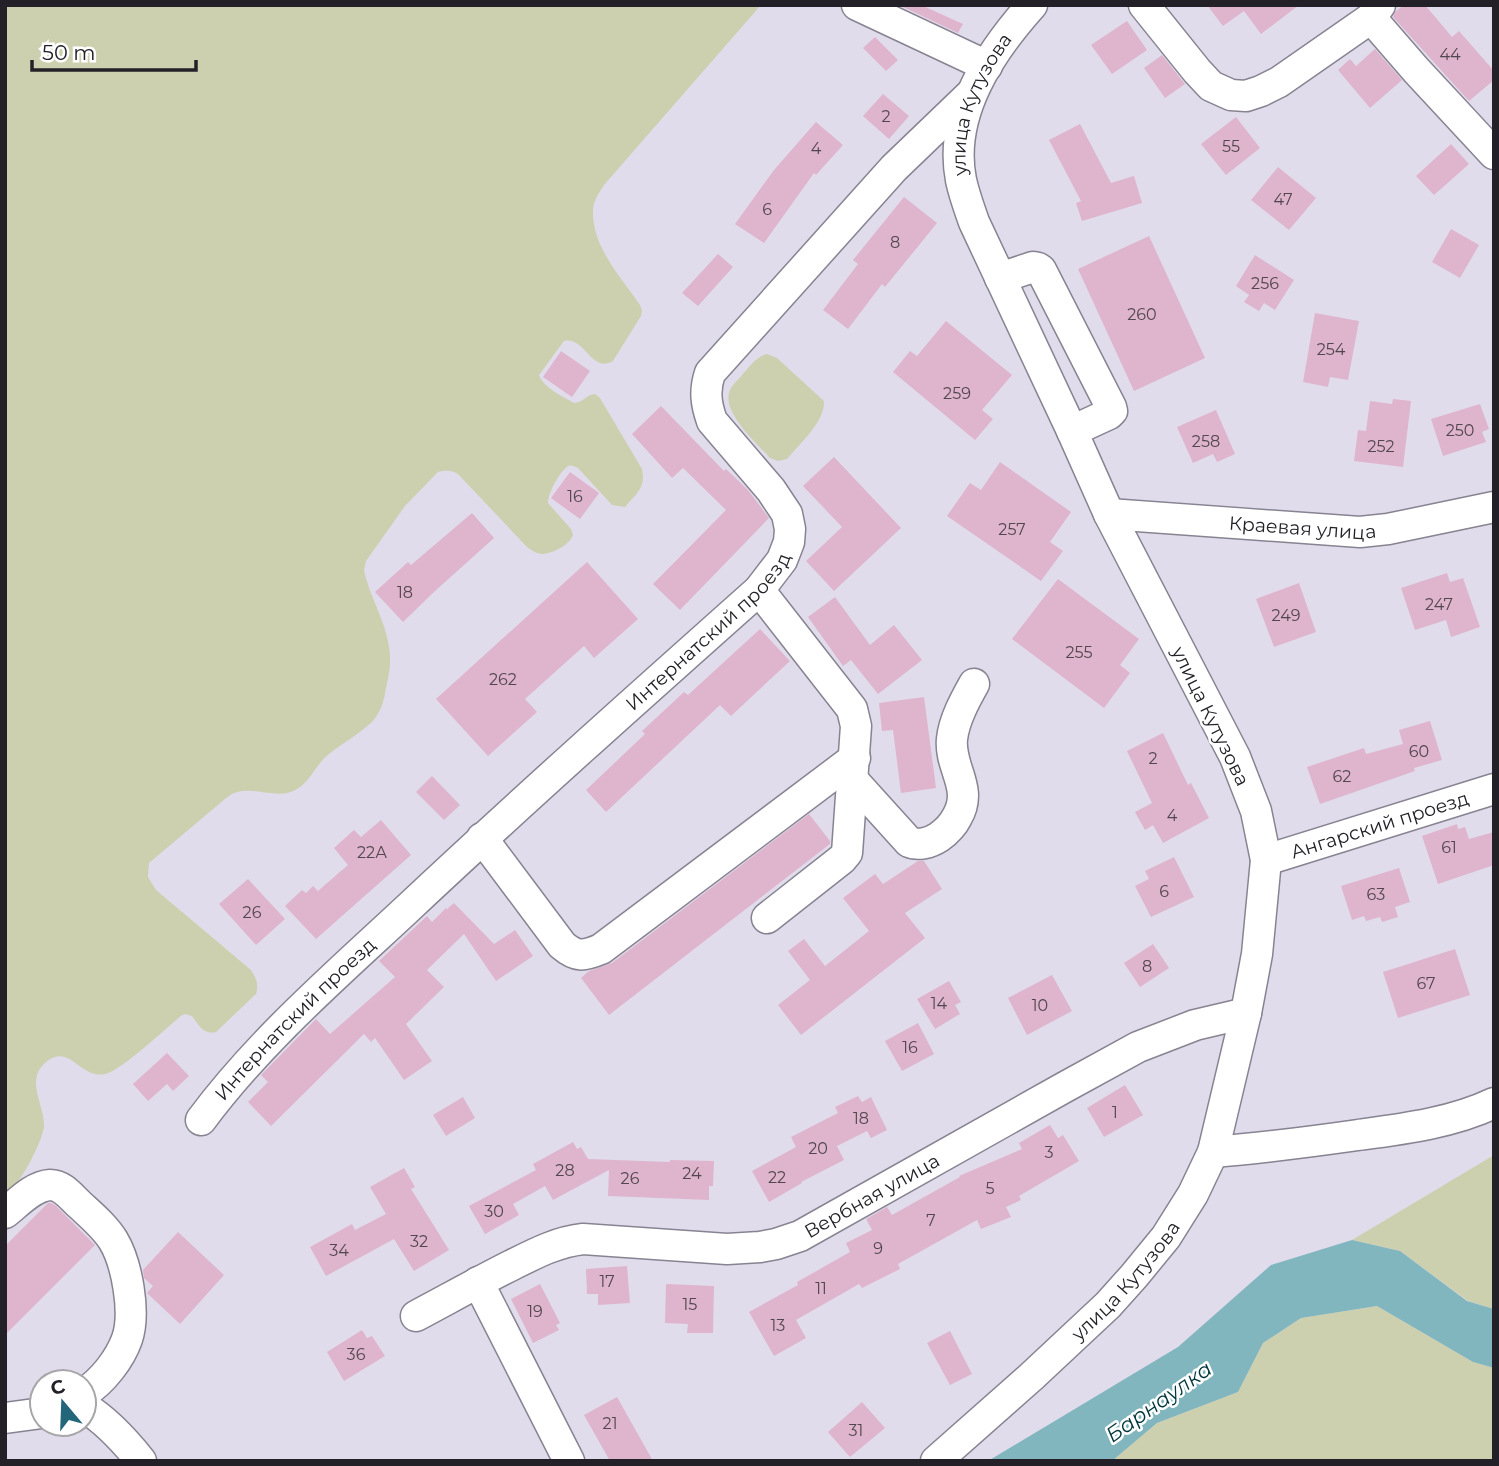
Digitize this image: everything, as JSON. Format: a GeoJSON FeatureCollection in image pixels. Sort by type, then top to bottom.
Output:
{"type":"FeatureCollection","features":[{"type":"Feature","properties":{"kind":"street"},"geometry":{"type":"LineString","coordinates":[[856,5],[987,66]]}},
{"type":"Feature","properties":{"kind":"street","name":"улица Кутузова"},"geometry":{"type":"LineString","coordinates":[[936,1461],[1108,1304],[1166,1237],[1193,1194],[1213,1152],[1246,1013],[1257,954],[1266,860],[1256,811],[1235,757],[1109,514],[974,222],[961,179],[959,157],[962,124],[972,93],[1000,43],[1032,5]]}},
{"type":"Feature","properties":{"kind":"street"},"geometry":{"type":"LineString","coordinates":[[1144,5],[1211,86],[1231,95],[1246,96],[1261,92],[1279,82],[1375,12],[1416,70],[1494,154]]}},
{"type":"Feature","properties":{"kind":"street","name":"Интернатский проезд"},"geometry":{"type":"LineString","coordinates":[[201,1120],[242,1070],[298,1012],[482,838],[759,590],[782,560],[789,542],[787,514],[771,490],[712,421],[705,395],[710,373],[894,168],[972,93]]}},
{"type":"Feature","properties":{"kind":"street"},"geometry":{"type":"LineString","coordinates":[[1000,278],[1033,267],[1041,270],[1111,407],[1109,414],[1072,431]]}},
{"type":"Feature","properties":{"kind":"street","name":"Краевая улица"},"geometry":{"type":"LineString","coordinates":[[1109,514],[1360,533],[1494,507]]}},
{"type":"Feature","properties":{"kind":"street"},"geometry":{"type":"LineString","coordinates":[[759,590],[852,709],[856,726],[847,853],[767,918]]}},
{"type":"Feature","properties":{"kind":"street"},"geometry":{"type":"LineString","coordinates":[[853,769],[909,842],[921,844],[939,837],[953,824],[961,810],[963,788],[953,753],[953,736],[974,684]]}},
{"type":"Feature","properties":{"kind":"street"},"geometry":{"type":"LineString","coordinates":[[482,838],[562,946],[579,955],[589,954],[601,949],[853,769]]}},
{"type":"Feature","properties":{"kind":"street","name":"Ангарский проезд"},"geometry":{"type":"LineString","coordinates":[[1266,860],[1494,789]]}},
{"type":"Feature","properties":{"kind":"street","name":"Вербная улица"},"geometry":{"type":"LineString","coordinates":[[416,1316],[478,1282],[553,1245],[568,1241],[583,1239],[727,1249],[760,1248],[800,1236],[1138,1047],[1195,1025],[1246,1013]]}},
{"type":"Feature","properties":{"kind":"street"},"geometry":{"type":"LineString","coordinates":[[1213,1152],[1270,1147],[1429,1124],[1494,1103]]}},
{"type":"Feature","properties":{"kind":"street"},"geometry":{"type":"LineString","coordinates":[[5,1213],[41,1187],[59,1187],[113,1239],[119,1252],[129,1295],[131,1317],[127,1339],[116,1359],[98,1381]]}},
{"type":"Feature","properties":{"kind":"street"},"geometry":{"type":"LineString","coordinates":[[478,1282],[569,1461]]}},
{"type":"Feature","properties":{"kind":"street"},"geometry":{"type":"LineString","coordinates":[[5,1418],[28,1415]]}},
{"type":"Feature","properties":{"kind":"street"},"geometry":{"type":"LineString","coordinates":[[98,1417],[141,1461]]}},
{"type":"Feature","properties":{"kind":"green space"},"geometry":{"type":"Polygon","coordinates":[[[5,5],[761,5],[604,185],[595,200],[593,211],[597,237],[609,261],[640,305],[641,316],[613,361],[599,363],[577,344],[564,341],[539,375],[549,388],[574,403],[592,394],[600,398],[642,469],[643,481],[640,490],[625,507],[612,505],[578,468],[571,465],[567,467],[554,484],[548,503],[571,529],[573,535],[561,548],[543,554],[526,546],[458,474],[453,472],[438,472],[405,506],[366,561],[364,570],[383,623],[390,656],[384,697],[375,718],[362,731],[324,758],[306,782],[297,789],[282,794],[250,791],[233,793],[149,863],[148,877],[156,890],[251,970],[256,981],[256,994],[216,1032],[205,1031],[192,1016],[181,1016],[132,1057],[105,1074],[88,1072],[61,1056],[44,1064],[36,1078],[43,1131],[25,1172],[5,1193],[5,5]]]}},
{"type":"Feature","properties":{"kind":"green space"},"geometry":{"type":"Polygon","coordinates":[[[767,354],[777,358],[824,401],[820,417],[811,432],[787,459],[778,461],[770,458],[741,426],[734,416],[728,397],[732,386],[751,365],[767,354]]]}},
{"type":"Feature","properties":{"kind":"green space"},"geometry":{"type":"Polygon","coordinates":[[[1494,1155],[1494,1309],[1468,1301],[1400,1251],[1352,1240],[1494,1155]]]}},
{"type":"Feature","properties":{"kind":"green space"},"geometry":{"type":"Polygon","coordinates":[[[1377,1306],[1473,1362],[1494,1368],[1494,1461],[1112,1461],[1157,1423],[1238,1392],[1263,1343],[1301,1318],[1377,1306]]]}},
{"type":"Feature","properties":{"kind":"water","name":"Барнаулка"},"geometry":{"type":"Polygon","coordinates":[[[1352,1240],[1400,1251],[1467,1301],[1494,1309],[1494,1368],[1473,1362],[1377,1306],[1301,1318],[1263,1343],[1238,1392],[1157,1423],[1112,1461],[988,1461],[1178,1347],[1271,1265],[1352,1240]]]}},
{"type":"Feature","properties":{"kind":"building"},"geometry":{"type":"Polygon","coordinates":[[[899,5],[921,5],[963,24],[958,33],[899,5]]]}},
{"type":"Feature","properties":{"kind":"building"},"geometry":{"type":"Polygon","coordinates":[[[1207,5],[1299,5],[1261,34],[1244,11],[1223,26],[1207,5]]]}},
{"type":"Feature","properties":{"kind":"building"},"geometry":{"type":"Polygon","coordinates":[[[1404,5],[1425,5],[1452,37],[1459,31],[1494,71],[1494,80],[1469,101],[1393,17],[1404,5]]]}},
{"type":"Feature","properties":{"kind":"building"},"geometry":{"type":"Polygon","coordinates":[[[1127,21],[1147,50],[1112,74],[1091,45],[1127,21]]]}},
{"type":"Feature","properties":{"kind":"building"},"geometry":{"type":"Polygon","coordinates":[[[875,37],[898,60],[886,71],[863,48],[875,37]]]}},
{"type":"Feature","properties":{"kind":"building"},"geometry":{"type":"Polygon","coordinates":[[[1375,49],[1402,80],[1370,108],[1338,70],[1350,59],[1356,66],[1375,49]]]}},
{"type":"Feature","properties":{"kind":"building"},"geometry":{"type":"Polygon","coordinates":[[[1162,55],[1185,84],[1165,98],[1144,68],[1162,55]]]}},
{"type":"Feature","properties":{"kind":"building"},"geometry":{"type":"Polygon","coordinates":[[[883,94],[909,116],[889,139],[863,116],[883,94]]]}},
{"type":"Feature","properties":{"kind":"building"},"geometry":{"type":"Polygon","coordinates":[[[1236,117],[1260,148],[1226,175],[1201,144],[1236,117]]]}},
{"type":"Feature","properties":{"kind":"building"},"geometry":{"type":"Polygon","coordinates":[[[816,122],[843,145],[816,175],[814,173],[764,243],[735,224],[774,170],[816,122]]]}},
{"type":"Feature","properties":{"kind":"building"},"geometry":{"type":"Polygon","coordinates":[[[1080,124],[1111,183],[1134,176],[1142,203],[1082,221],[1076,203],[1081,201],[1049,140],[1080,124]]]}},
{"type":"Feature","properties":{"kind":"building"},"geometry":{"type":"Polygon","coordinates":[[[1451,144],[1469,164],[1434,195],[1416,176],[1451,144]]]}},
{"type":"Feature","properties":{"kind":"building"},"geometry":{"type":"Polygon","coordinates":[[[1278,167],[1316,198],[1289,230],[1251,200],[1278,167]]]}},
{"type":"Feature","properties":{"kind":"building"},"geometry":{"type":"Polygon","coordinates":[[[904,197],[937,223],[885,287],[882,284],[848,329],[823,310],[858,264],[853,260],[904,197]]]}},
{"type":"Feature","properties":{"kind":"building"},"geometry":{"type":"Polygon","coordinates":[[[1451,229],[1479,245],[1460,278],[1432,262],[1451,229]]]}},
{"type":"Feature","properties":{"kind":"building"},"geometry":{"type":"Polygon","coordinates":[[[1149,236],[1205,358],[1134,391],[1078,269],[1149,236]]]}},
{"type":"Feature","properties":{"kind":"building"},"geometry":{"type":"Polygon","coordinates":[[[718,254],[733,267],[698,306],[682,293],[718,254]]]}},
{"type":"Feature","properties":{"kind":"building"},"geometry":{"type":"Polygon","coordinates":[[[1255,255],[1294,280],[1275,310],[1264,303],[1259,311],[1244,302],[1249,295],[1236,286],[1255,255]]]}},
{"type":"Feature","properties":{"kind":"building"},"geometry":{"type":"Polygon","coordinates":[[[1315,313],[1359,321],[1348,380],[1330,377],[1328,387],[1303,382],[1315,313]]]}},
{"type":"Feature","properties":{"kind":"building"},"geometry":{"type":"Polygon","coordinates":[[[946,321],[1012,375],[982,410],[993,419],[975,440],[893,372],[910,351],[917,356],[946,321]]]}},
{"type":"Feature","properties":{"kind":"building"},"geometry":{"type":"Polygon","coordinates":[[[561,351],[590,371],[572,397],[543,377],[561,351]]]}},
{"type":"Feature","properties":{"kind":"building"},"geometry":{"type":"Polygon","coordinates":[[[1393,399],[1411,401],[1403,467],[1354,461],[1358,430],[1366,431],[1370,401],[1392,404],[1393,399]]]}},
{"type":"Feature","properties":{"kind":"building"},"geometry":{"type":"Polygon","coordinates":[[[1480,404],[1489,429],[1482,432],[1486,442],[1443,456],[1431,419],[1480,404]]]}},
{"type":"Feature","properties":{"kind":"building"},"geometry":{"type":"Polygon","coordinates":[[[661,406],[724,471],[726,469],[748,490],[769,518],[680,610],[653,584],[726,510],[683,468],[672,478],[632,434],[661,406]]]}},
{"type":"Feature","properties":{"kind":"building"},"geometry":{"type":"Polygon","coordinates":[[[1216,410],[1235,454],[1217,462],[1213,454],[1193,463],[1177,427],[1216,410]]]}},
{"type":"Feature","properties":{"kind":"building"},"geometry":{"type":"Polygon","coordinates":[[[834,457],[901,528],[834,591],[806,561],[842,527],[803,486],[834,457]]]}},
{"type":"Feature","properties":{"kind":"building"},"geometry":{"type":"Polygon","coordinates":[[[1000,462],[1071,512],[1050,542],[1063,551],[1041,581],[947,516],[970,483],[981,490],[1000,462]]]}},
{"type":"Feature","properties":{"kind":"building"},"geometry":{"type":"Polygon","coordinates":[[[570,472],[599,493],[580,519],[551,498],[570,472]]]}},
{"type":"Feature","properties":{"kind":"building"},"geometry":{"type":"Polygon","coordinates":[[[472,513],[494,538],[403,622],[375,592],[408,562],[411,565],[472,513]]]}},
{"type":"Feature","properties":{"kind":"building"},"geometry":{"type":"Polygon","coordinates":[[[587,562],[638,619],[594,658],[584,646],[525,699],[537,712],[488,756],[436,699],[587,562]]]}},
{"type":"Feature","properties":{"kind":"building"},"geometry":{"type":"Polygon","coordinates":[[[1447,573],[1450,582],[1463,578],[1480,627],[1451,637],[1446,620],[1415,630],[1401,588],[1447,573]]]}},
{"type":"Feature","properties":{"kind":"building"},"geometry":{"type":"Polygon","coordinates":[[[1058,579],[1139,639],[1120,665],[1130,673],[1104,708],[1012,639],[1058,579]]]}},
{"type":"Feature","properties":{"kind":"building"},"geometry":{"type":"Polygon","coordinates":[[[1299,583],[1316,632],[1274,647],[1256,599],[1299,583]]]}},
{"type":"Feature","properties":{"kind":"building"},"geometry":{"type":"Polygon","coordinates":[[[835,597],[870,645],[894,625],[922,660],[878,694],[851,660],[843,666],[808,617],[835,597]]]}},
{"type":"Feature","properties":{"kind":"building"},"geometry":{"type":"Polygon","coordinates":[[[760,629],[790,661],[731,716],[720,705],[606,812],[586,790],[645,734],[642,731],[684,692],[688,695],[760,629]]]}},
{"type":"Feature","properties":{"kind":"building"},"geometry":{"type":"Polygon","coordinates":[[[924,697],[936,788],[901,793],[893,730],[882,731],[879,703],[924,697]]]}},
{"type":"Feature","properties":{"kind":"building"},"geometry":{"type":"Polygon","coordinates":[[[1430,721],[1442,760],[1320,804],[1307,767],[1364,748],[1366,754],[1403,744],[1399,730],[1430,721]]]}},
{"type":"Feature","properties":{"kind":"building"},"geometry":{"type":"Polygon","coordinates":[[[1163,733],[1188,785],[1191,783],[1209,818],[1163,843],[1153,825],[1145,830],[1135,812],[1152,803],[1127,751],[1163,733]]]}},
{"type":"Feature","properties":{"kind":"building"},"geometry":{"type":"Polygon","coordinates":[[[432,776],[460,805],[444,820],[416,792],[432,776]]]}},
{"type":"Feature","properties":{"kind":"building"},"geometry":{"type":"Polygon","coordinates":[[[809,814],[830,844],[609,1015],[581,978],[589,971],[612,963],[809,814]]]}},
{"type":"Feature","properties":{"kind":"building"},"geometry":{"type":"Polygon","coordinates":[[[381,820],[411,855],[316,939],[285,906],[302,890],[306,893],[313,886],[318,891],[348,865],[334,848],[354,830],[361,837],[381,820]]]}},
{"type":"Feature","properties":{"kind":"building"},"geometry":{"type":"Polygon","coordinates":[[[1457,824],[1458,829],[1465,827],[1469,839],[1494,832],[1494,865],[1438,884],[1422,836],[1457,824]]]}},
{"type":"Feature","properties":{"kind":"building"},"geometry":{"type":"Polygon","coordinates":[[[1174,857],[1194,897],[1151,917],[1135,886],[1149,879],[1145,871],[1174,857]]]}},
{"type":"Feature","properties":{"kind":"building"},"geometry":{"type":"Polygon","coordinates":[[[918,861],[924,861],[942,889],[905,913],[925,938],[801,1035],[778,1005],[810,980],[788,951],[804,939],[825,966],[869,931],[843,898],[875,874],[883,884],[918,861]]]}},
{"type":"Feature","properties":{"kind":"building"},"geometry":{"type":"Polygon","coordinates":[[[1399,868],[1410,902],[1395,907],[1398,917],[1382,922],[1380,917],[1366,921],[1364,916],[1352,920],[1341,886],[1399,868]]]}},
{"type":"Feature","properties":{"kind":"building"},"geometry":{"type":"Polygon","coordinates":[[[248,879],[285,919],[256,945],[219,904],[248,879]]]}},
{"type":"Feature","properties":{"kind":"building"},"geometry":{"type":"Polygon","coordinates":[[[454,903],[494,944],[515,930],[533,956],[496,981],[464,934],[427,970],[444,987],[406,1024],[432,1061],[404,1080],[375,1038],[371,1042],[364,1034],[271,1126],[248,1102],[268,1082],[261,1075],[316,1019],[330,1034],[395,977],[379,961],[427,916],[432,922],[446,908],[449,912],[447,909],[454,903]]]}},
{"type":"Feature","properties":{"kind":"building"},"geometry":{"type":"Polygon","coordinates":[[[1153,944],[1169,968],[1140,987],[1124,963],[1153,944]]]}},
{"type":"Feature","properties":{"kind":"building"},"geometry":{"type":"Polygon","coordinates":[[[1455,949],[1470,995],[1398,1018],[1383,972],[1455,949]]]}},
{"type":"Feature","properties":{"kind":"building"},"geometry":{"type":"Polygon","coordinates":[[[1052,975],[1072,1011],[1027,1035],[1008,998],[1052,975]]]}},
{"type":"Feature","properties":{"kind":"building"},"geometry":{"type":"Polygon","coordinates":[[[949,981],[961,1002],[955,1005],[960,1014],[935,1029],[917,999],[949,981]]]}},
{"type":"Feature","properties":{"kind":"building"},"geometry":{"type":"Polygon","coordinates":[[[918,1023],[934,1054],[902,1071],[885,1041],[918,1023]]]}},
{"type":"Feature","properties":{"kind":"building"},"geometry":{"type":"Polygon","coordinates":[[[167,1053],[189,1076],[173,1091],[167,1084],[148,1101],[133,1084],[167,1053]]]}},
{"type":"Feature","properties":{"kind":"building"},"geometry":{"type":"Polygon","coordinates":[[[1125,1085],[1143,1115],[1104,1137],[1087,1108],[1125,1085]]]}},
{"type":"Feature","properties":{"kind":"building"},"geometry":{"type":"Polygon","coordinates":[[[858,1096],[862,1102],[871,1097],[887,1130],[871,1138],[867,1131],[837,1146],[844,1160],[769,1202],[752,1171],[796,1147],[791,1137],[838,1113],[835,1107],[858,1096]]]}},
{"type":"Feature","properties":{"kind":"building"},"geometry":{"type":"Polygon","coordinates":[[[463,1097],[475,1118],[446,1136],[433,1115],[463,1097]]]}},
{"type":"Feature","properties":{"kind":"building"},"geometry":{"type":"Polygon","coordinates":[[[1050,1125],[1058,1138],[1063,1135],[1079,1161],[1019,1196],[1021,1200],[1006,1207],[1011,1217],[981,1229],[977,1220],[898,1264],[900,1269],[862,1288],[859,1284],[796,1320],[806,1338],[774,1356],[749,1312],[850,1252],[846,1243],[872,1230],[866,1219],[887,1207],[892,1215],[959,1176],[1022,1149],[1019,1143],[1050,1125]]]}},
{"type":"Feature","properties":{"kind":"building"},"geometry":{"type":"Polygon","coordinates":[[[573,1142],[577,1149],[581,1147],[588,1159],[714,1161],[713,1186],[709,1186],[709,1200],[608,1196],[609,1170],[553,1200],[545,1186],[513,1204],[519,1215],[485,1234],[469,1206],[536,1170],[533,1164],[573,1142]]]}},
{"type":"Feature","properties":{"kind":"building"},"geometry":{"type":"Polygon","coordinates":[[[404,1168],[415,1187],[411,1189],[449,1250],[414,1271],[394,1239],[326,1276],[310,1247],[352,1224],[355,1230],[386,1214],[370,1187],[404,1168]]]}},
{"type":"Feature","properties":{"kind":"building"},"geometry":{"type":"Polygon","coordinates":[[[48,1203],[55,1205],[95,1245],[5,1335],[5,1246],[48,1203]]]}},
{"type":"Feature","properties":{"kind":"building"},"geometry":{"type":"Polygon","coordinates":[[[178,1232],[224,1275],[180,1324],[147,1293],[153,1286],[144,1278],[143,1270],[178,1232]]]}},
{"type":"Feature","properties":{"kind":"building"},"geometry":{"type":"Polygon","coordinates":[[[627,1266],[630,1303],[598,1305],[598,1294],[587,1294],[586,1269],[627,1266]]]}},
{"type":"Feature","properties":{"kind":"building"},"geometry":{"type":"Polygon","coordinates":[[[540,1284],[560,1323],[556,1325],[559,1330],[533,1343],[511,1299],[540,1284]]]}},
{"type":"Feature","properties":{"kind":"building"},"geometry":{"type":"Polygon","coordinates":[[[666,1284],[714,1286],[713,1333],[687,1333],[688,1324],[665,1323],[666,1284]]]}},
{"type":"Feature","properties":{"kind":"building"},"geometry":{"type":"Polygon","coordinates":[[[362,1330],[367,1338],[372,1336],[385,1356],[344,1381],[327,1352],[362,1330]]]}},
{"type":"Feature","properties":{"kind":"building"},"geometry":{"type":"Polygon","coordinates":[[[950,1331],[972,1374],[950,1385],[927,1343],[950,1331]]]}},
{"type":"Feature","properties":{"kind":"building"},"geometry":{"type":"Polygon","coordinates":[[[617,1397],[653,1461],[610,1461],[584,1415],[617,1397]]]}},
{"type":"Feature","properties":{"kind":"building"},"geometry":{"type":"Polygon","coordinates":[[[862,1402],[885,1428],[850,1457],[828,1432],[862,1402]]]}}]}
